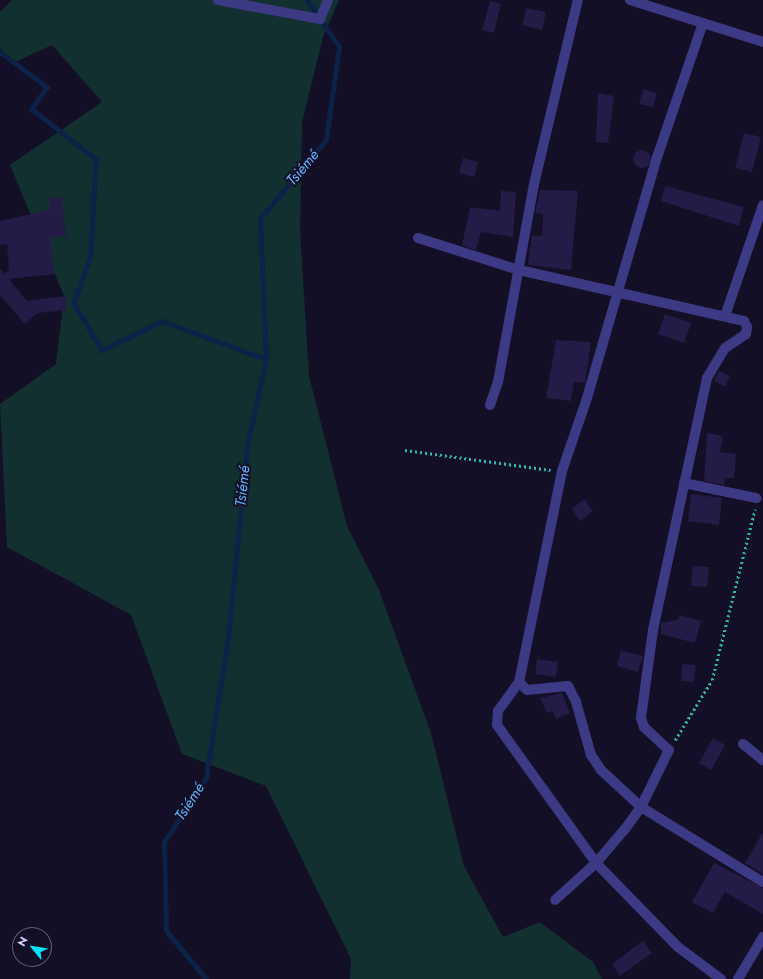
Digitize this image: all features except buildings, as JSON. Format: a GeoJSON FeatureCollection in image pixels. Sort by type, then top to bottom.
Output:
{"type":"FeatureCollection","features":[{"type":"Feature","properties":{"kind":"street"},"geometry":{"type":"LineString","coordinates":[[218,0],[320,19],[328,0]]}},
{"type":"Feature","properties":{"kind":"street"},"geometry":{"type":"LineString","coordinates":[[490,405],[498,382],[534,184],[578,0]]}},
{"type":"Feature","properties":{"kind":"street"},"geometry":{"type":"LineString","coordinates":[[630,0],[763,42]]}},
{"type":"Feature","properties":{"kind":"street"},"geometry":{"type":"LineString","coordinates":[[703,24],[657,157],[617,290],[587,398],[562,471],[519,682],[498,711],[497,725],[596,863],[678,947],[721,979]]}},
{"type":"Feature","properties":{"kind":"street"},"geometry":{"type":"LineString","coordinates":[[725,316],[763,205]]}},
{"type":"Feature","properties":{"kind":"street"},"geometry":{"type":"LineString","coordinates":[[418,238],[518,270],[617,290],[689,311],[744,320],[746,334],[725,348],[706,378],[653,630],[641,718],[644,727],[669,750],[641,806],[596,863],[556,900]]}},
{"type":"Feature","properties":{"kind":"street"},"geometry":{"type":"LineString","coordinates":[[684,482],[756,498]]}},
{"type":"Feature","properties":{"kind":"street"},"geometry":{"type":"LineString","coordinates":[[519,682],[527,690],[568,686],[576,702],[591,755],[600,770],[641,806],[763,882]]}},
{"type":"Feature","properties":{"kind":"street"},"geometry":{"type":"LineString","coordinates":[[744,744],[763,760]]}},
{"type":"Feature","properties":{"kind":"street"},"geometry":{"type":"LineString","coordinates":[[738,979],[763,937]]}},
{"type":"Feature","properties":{"kind":"path"},"geometry":{"type":"LineString","coordinates":[[405,450],[562,471]]}},
{"type":"Feature","properties":{"kind":"path"},"geometry":{"type":"LineString","coordinates":[[669,750],[712,680],[754,520],[756,498]]}},
{"type":"Feature","properties":{"kind":"green space"},"geometry":{"type":"Polygon","coordinates":[[[12,0],[339,0],[323,37],[302,122],[300,232],[309,376],[347,526],[379,590],[431,733],[464,866],[503,937],[540,922],[593,962],[602,979],[350,979],[351,959],[266,786],[182,754],[131,615],[7,547],[0,404],[56,364],[64,296],[10,165],[102,102],[52,45],[13,63],[0,48],[0,12],[12,0]]]}},
{"type":"Feature","properties":{"kind":"waterway","name":"Tsiémé"},"geometry":{"type":"LineString","coordinates":[[206,979],[166,931],[164,842],[206,778],[228,638],[247,446],[266,359],[260,219],[326,140],[339,47],[307,0]]}},
{"type":"Feature","properties":{"kind":"waterway"},"geometry":{"type":"LineString","coordinates":[[0,52],[47,87],[32,109],[96,159],[91,256],[74,303],[102,350],[162,321],[266,359]]}}]}
